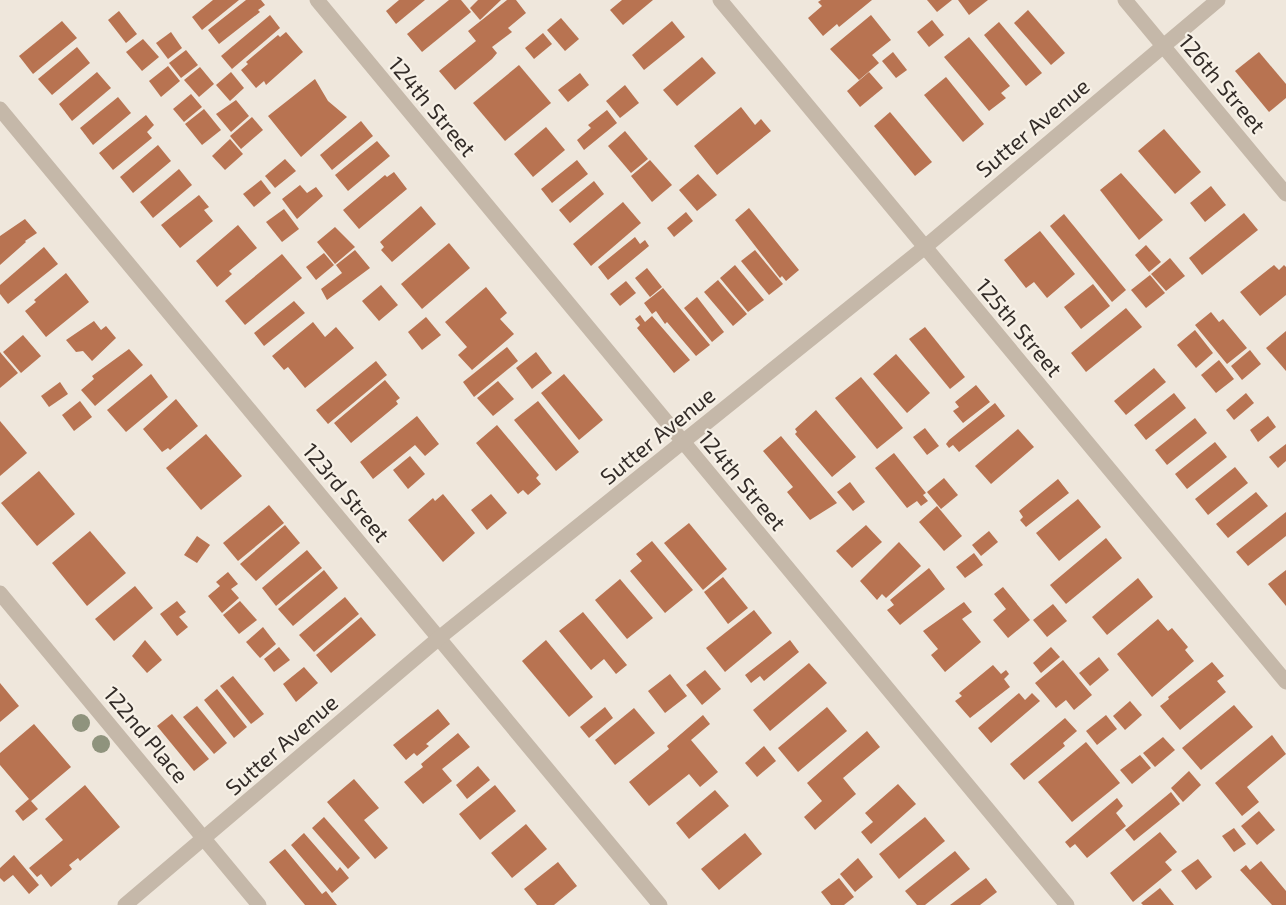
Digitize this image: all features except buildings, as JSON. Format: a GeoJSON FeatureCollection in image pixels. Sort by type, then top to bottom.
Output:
{"type":"FeatureCollection","features":[{"type":"Feature","properties":{"kind":"street","name":"124th Street"},"geometry":{"type":"LineString","coordinates":[[317,0],[1067,905]]}},
{"type":"Feature","properties":{"kind":"street","name":"125th Street"},"geometry":{"type":"LineString","coordinates":[[720,0],[1286,682]]}},
{"type":"Feature","properties":{"kind":"street","name":"126th Street"},"geometry":{"type":"LineString","coordinates":[[1125,0],[1286,195]]}},
{"type":"Feature","properties":{"kind":"street","name":"Sutter Avenue"},"geometry":{"type":"LineString","coordinates":[[125,905],[439,638],[925,247],[1218,0]]}},
{"type":"Feature","properties":{"kind":"street","name":"123rd Street"},"geometry":{"type":"LineString","coordinates":[[0,108],[660,905]]}},
{"type":"Feature","properties":{"kind":"street","name":"122nd Place"},"geometry":{"type":"LineString","coordinates":[[0,592],[259,905]]}}]}
